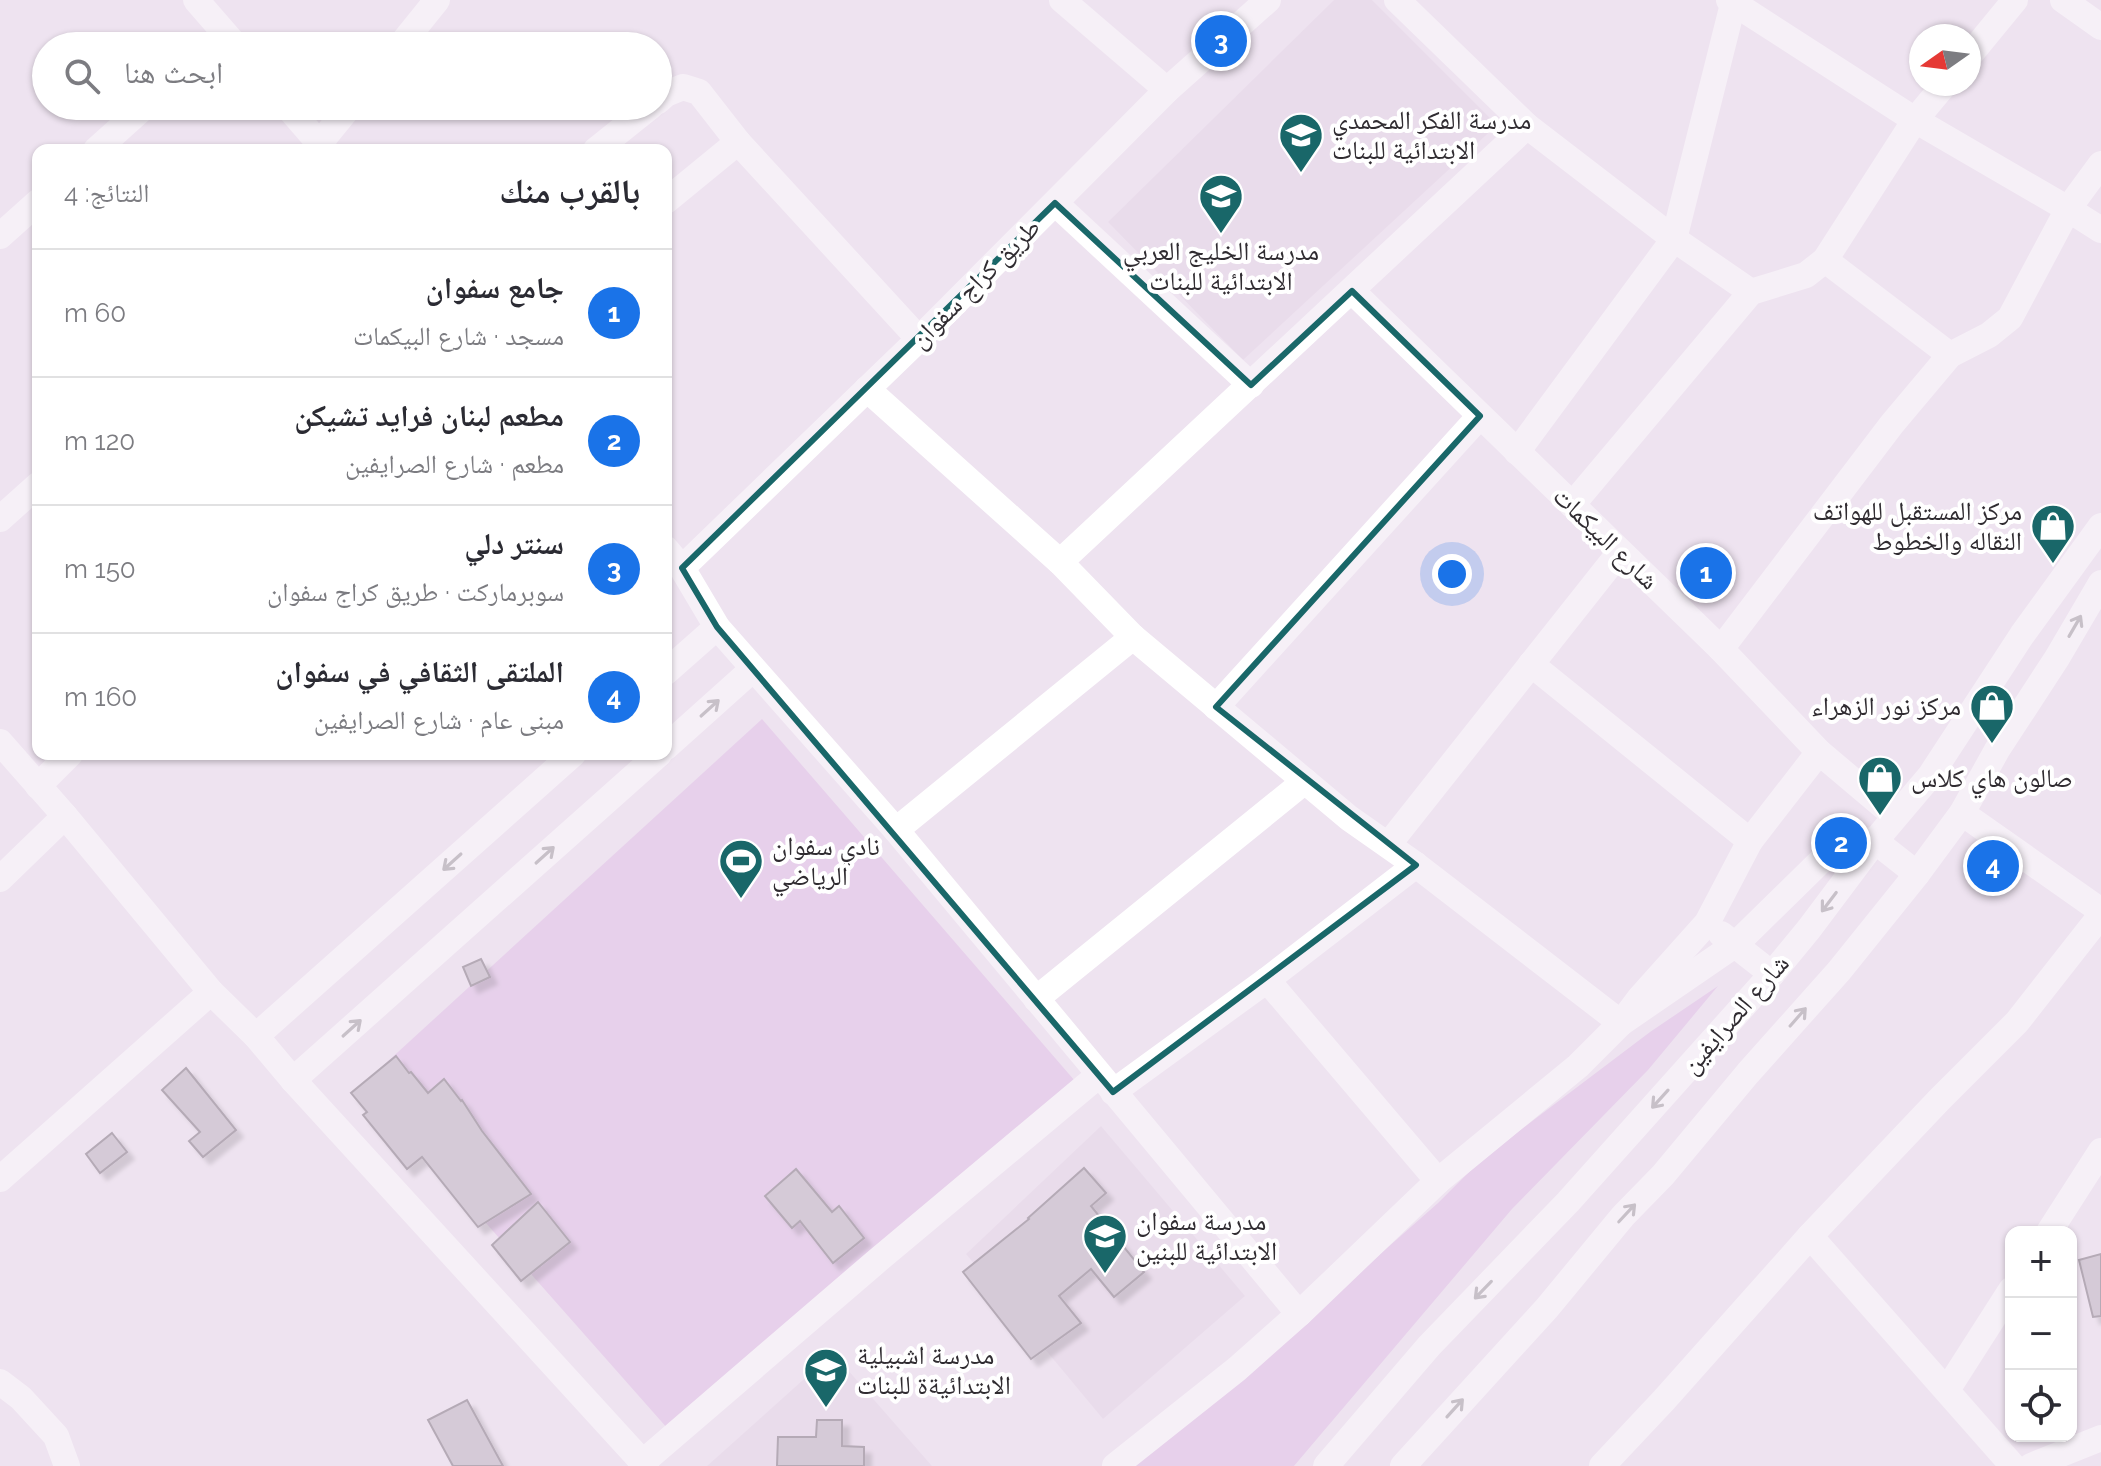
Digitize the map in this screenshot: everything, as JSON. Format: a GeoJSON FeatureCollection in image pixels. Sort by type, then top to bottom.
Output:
{"type":"FeatureCollection","features":[{"type":"Feature","properties":{"kind":"street"},"geometry":{"type":"LineString","coordinates":[[196,0],[217,32]]}},
{"type":"Feature","properties":{"kind":"street"},"geometry":{"type":"LineString","coordinates":[[411,32],[437,0]]}},
{"type":"Feature","properties":{"kind":"street"},"geometry":{"type":"LineString","coordinates":[[1062,0],[1167,90]]}},
{"type":"Feature","properties":{"kind":"street","name":"طريق كراج سفوان"},"geometry":{"type":"LineString","coordinates":[[674,558],[867,389],[1167,90],[1268,0]]}},
{"type":"Feature","properties":{"kind":"street"},"geometry":{"type":"LineString","coordinates":[[1397,0],[1527,126],[1674,239],[1751,292]]}},
{"type":"Feature","properties":{"kind":"street"},"geometry":{"type":"LineString","coordinates":[[1981,41],[2015,0]]}},
{"type":"Feature","properties":{"kind":"street"},"geometry":{"type":"LineString","coordinates":[[2063,0],[2101,27]]}},
{"type":"Feature","properties":{"kind":"street"},"geometry":{"type":"LineString","coordinates":[[1517,452],[1674,239],[1732,1],[1915,120],[2101,230]]}},
{"type":"Feature","properties":{"kind":"street"},"geometry":{"type":"LineString","coordinates":[[672,92],[683,87],[699,92],[738,142],[919,339]]}},
{"type":"Feature","properties":{"kind":"street"},"geometry":{"type":"LineString","coordinates":[[1572,505],[1751,292],[1806,275],[1825,260],[1915,120],[1935,96]]}},
{"type":"Feature","properties":{"kind":"street"},"geometry":{"type":"LineString","coordinates":[[103,144],[129,120]]}},
{"type":"Feature","properties":{"kind":"street"},"geometry":{"type":"LineString","coordinates":[[299,120],[319,144]]}},
{"type":"Feature","properties":{"kind":"street"},"geometry":{"type":"LineString","coordinates":[[324,144],[340,120]]}},
{"type":"Feature","properties":{"kind":"street"},"geometry":{"type":"LineString","coordinates":[[604,144],[634,120]]}},
{"type":"Feature","properties":{"kind":"street"},"geometry":{"type":"LineString","coordinates":[[1060,562],[1527,126]]}},
{"type":"Feature","properties":{"kind":"street"},"geometry":{"type":"LineString","coordinates":[[672,196],[738,142]]}},
{"type":"Feature","properties":{"kind":"street"},"geometry":{"type":"LineString","coordinates":[[1721,649],[1892,424],[1950,355],[1989,335],[2010,318],[2068,209],[2101,164]]}},
{"type":"Feature","properties":{"kind":"street"},"geometry":{"type":"LineString","coordinates":[[1055,203],[1251,385]]}},
{"type":"Feature","properties":{"kind":"street"},"geometry":{"type":"LineString","coordinates":[[0,236],[32,207]]}},
{"type":"Feature","properties":{"kind":"street"},"geometry":{"type":"LineString","coordinates":[[1825,260],[1950,355]]}},
{"type":"Feature","properties":{"kind":"street","name":"شارع البيكمات"},"geometry":{"type":"LineString","coordinates":[[1352,291],[1721,649],[1819,752],[1895,816]]}},
{"type":"Feature","properties":{"kind":"street"},"geometry":{"type":"LineString","coordinates":[[867,389],[1060,562],[1133,637],[1216,707],[1349,818],[1416,865],[1621,1023]]}},
{"type":"Feature","properties":{"kind":"street"},"geometry":{"type":"LineString","coordinates":[[1216,707],[1480,416]]}},
{"type":"Feature","properties":{"kind":"street"},"geometry":{"type":"LineString","coordinates":[[0,519],[32,490]]}},
{"type":"Feature","properties":{"kind":"street","name":"شارع الصرايفين"},"geometry":{"type":"LineString","coordinates":[[1326,1466],[1429,1346],[1568,1202],[1772,974],[1875,841],[1930,776],[2022,635],[2101,526]]}},
{"type":"Feature","properties":{"kind":"street"},"geometry":{"type":"LineString","coordinates":[[1388,845],[1620,552]]}},
{"type":"Feature","properties":{"kind":"street"},"geometry":{"type":"LineString","coordinates":[[674,558],[717,627],[896,830],[1299,1314]]}},
{"type":"Feature","properties":{"kind":"street","name":"شارع الصرايفين"},"geometry":{"type":"LineString","coordinates":[[1403,1466],[1547,1308],[1623,1216],[1663,1175],[1839,971],[1917,874],[1962,813],[1997,750],[2101,583]]}},
{"type":"Feature","properties":{"kind":"street"},"geometry":{"type":"LineString","coordinates":[[672,667],[717,627]]}},
{"type":"Feature","properties":{"kind":"street"},"geometry":{"type":"LineString","coordinates":[[2022,635],[2057,658]]}},
{"type":"Feature","properties":{"kind":"street"},"geometry":{"type":"LineString","coordinates":[[896,830],[1133,637]]}},
{"type":"Feature","properties":{"kind":"street"},"geometry":{"type":"LineString","coordinates":[[1531,664],[1750,841]]}},
{"type":"Feature","properties":{"kind":"street"},"geometry":{"type":"LineString","coordinates":[[672,742],[753,669]]}},
{"type":"Feature","properties":{"kind":"street"},"geometry":{"type":"LineString","coordinates":[[0,742],[211,992],[256,1036],[644,1464],[878,1260],[1106,1083],[1267,980],[1416,865]]}},
{"type":"Feature","properties":{"kind":"street"},"geometry":{"type":"LineString","coordinates":[[1115,1466],[1237,1369],[1438,1181],[1578,1066],[1621,1023],[1707,923],[1750,841],[1819,752]]}},
{"type":"Feature","properties":{"kind":"street"},"geometry":{"type":"LineString","coordinates":[[38,786],[64,760]]}},
{"type":"Feature","properties":{"kind":"street"},"geometry":{"type":"LineString","coordinates":[[256,1036],[566,760]]}},
{"type":"Feature","properties":{"kind":"street"},"geometry":{"type":"LineString","coordinates":[[293,1080],[652,760]]}},
{"type":"Feature","properties":{"kind":"street"},"geometry":{"type":"LineString","coordinates":[[1036,999],[1305,781]]}},
{"type":"Feature","properties":{"kind":"street"},"geometry":{"type":"LineString","coordinates":[[1602,1466],[1810,1236],[2017,1022],[2101,913],[1962,813]]}},
{"type":"Feature","properties":{"kind":"street"},"geometry":{"type":"LineString","coordinates":[[0,879],[65,816]]}},
{"type":"Feature","properties":{"kind":"street"},"geometry":{"type":"LineString","coordinates":[[1621,1023],[1736,944],[1834,848],[1852,840],[1875,841],[1917,874]]}},
{"type":"Feature","properties":{"kind":"street"},"geometry":{"type":"LineString","coordinates":[[1707,923],[1772,974]]}},
{"type":"Feature","properties":{"kind":"street"},"geometry":{"type":"LineString","coordinates":[[1267,980],[1438,1181]]}},
{"type":"Feature","properties":{"kind":"street"},"geometry":{"type":"LineString","coordinates":[[0,1179],[211,992]]}},
{"type":"Feature","properties":{"kind":"street"},"geometry":{"type":"LineString","coordinates":[[2053,1226],[2101,1151]]}},
{"type":"Feature","properties":{"kind":"street"},"geometry":{"type":"LineString","coordinates":[[1810,1236],[2013,1466]]}},
{"type":"Feature","properties":{"kind":"street"},"geometry":{"type":"LineString","coordinates":[[1947,1390],[2006,1298]]}},
{"type":"Feature","properties":{"kind":"street"},"geometry":{"type":"LineString","coordinates":[[0,1382],[21,1398],[56,1436],[67,1466]]}},
{"type":"Feature","properties":{"kind":"street"},"geometry":{"type":"LineString","coordinates":[[2031,1466],[2101,1438]]}},
{"type":"Feature","properties":{"kind":"highlighted area"},"geometry":{"type":"Polygon","coordinates":[[[1055,203],[1251,385],[1352,291],[1480,416],[1216,707],[1416,865],[1113,1092],[717,627],[682,568],[1055,203]]]}},
{"type":"Feature","properties":{"kind":"shaded area","name":"مدرسة الفكر المحمدي الابتدائية للبنات"},"geometry":{"type":"Polygon","coordinates":[[[1334,0],[1372,0],[1497,125],[1243,360],[1108,222],[1334,0]]]}},
{"type":"Feature","properties":{"kind":"shaded area","name":"نادي سفوان الرياضي"},"geometry":{"type":"Polygon","coordinates":[[[762,719],[1075,1081],[668,1429],[363,1084],[762,719]]]}},
{"type":"Feature","properties":{"kind":"shaded area"},"geometry":{"type":"Polygon","coordinates":[[[1718,986],[1648,1070],[1512,1209],[1294,1466],[1134,1466],[1241,1377],[1438,1203],[1471,1170],[1650,1032],[1718,986]]]}},
{"type":"Feature","properties":{"kind":"shaded area","name":"مدرسة سفوان الابتدائية للبنين"},"geometry":{"type":"Polygon","coordinates":[[[1101,1126],[1245,1296],[1103,1419],[966,1254],[1101,1126]]]}},
{"type":"Feature","properties":{"kind":"shaded area","name":"مدرسة اشبيلية الابتدائيةة للبنات"},"geometry":{"type":"Polygon","coordinates":[[[833,1353],[932,1466],[707,1466],[833,1353]]]}},
{"type":"Feature","properties":{"kind":"building"},"geometry":{"type":"Polygon","coordinates":[[[481,959],[490,977],[471,986],[463,967],[481,959]]]}},
{"type":"Feature","properties":{"kind":"building"},"geometry":{"type":"Polygon","coordinates":[[[396,1056],[428,1093],[444,1079],[531,1194],[478,1227],[422,1157],[407,1169],[363,1115],[367,1112],[351,1093],[396,1056]]]}},
{"type":"Feature","properties":{"kind":"building"},"geometry":{"type":"Polygon","coordinates":[[[186,1068],[236,1130],[203,1157],[189,1141],[200,1132],[162,1090],[186,1068]]]}},
{"type":"Feature","properties":{"kind":"building"},"geometry":{"type":"Polygon","coordinates":[[[112,1133],[127,1152],[100,1173],[86,1154],[112,1133]]]}},
{"type":"Feature","properties":{"kind":"building"},"geometry":{"type":"Polygon","coordinates":[[[1084,1168],[1106,1193],[1091,1206],[1144,1272],[1114,1297],[1091,1269],[1059,1296],[1081,1323],[1031,1359],[963,1272],[1029,1219],[1084,1168]]]}},
{"type":"Feature","properties":{"kind":"building"},"geometry":{"type":"Polygon","coordinates":[[[796,1169],[832,1212],[839,1206],[864,1238],[833,1263],[800,1221],[792,1228],[765,1196],[796,1169]]]}},
{"type":"Feature","properties":{"kind":"building"},"geometry":{"type":"Polygon","coordinates":[[[538,1202],[570,1242],[521,1281],[492,1245],[538,1202]]]}},
{"type":"Feature","properties":{"kind":"building"},"geometry":{"type":"Polygon","coordinates":[[[2101,1254],[2101,1316],[2093,1317],[2079,1260],[2101,1254]]]}},
{"type":"Feature","properties":{"kind":"building"},"geometry":{"type":"Polygon","coordinates":[[[467,1400],[503,1466],[453,1466],[428,1420],[467,1400]]]}},
{"type":"Feature","properties":{"kind":"building"},"geometry":{"type":"Polygon","coordinates":[[[817,1420],[842,1420],[842,1446],[864,1447],[864,1466],[777,1466],[778,1437],[816,1437],[817,1420]]]}},
{"type":"Feature","properties":{"kind":"place","name":"سنتر دلي"},"geometry":{"type":"Point","coordinates":[1221,41]}},
{"type":"Feature","properties":{"kind":"place","name":"مدرسة الفكر المحمدي الابتدائية للبنات"},"geometry":{"type":"Point","coordinates":[1301,174]}},
{"type":"Feature","properties":{"kind":"place","name":"مدرسة الخليج العربي الابتدائية للبنات"},"geometry":{"type":"Point","coordinates":[1221,235]}},
{"type":"Feature","properties":{"kind":"place","name":"مركز المستقبل للهواتف النقاله والخطوط"},"geometry":{"type":"Point","coordinates":[2053,565]}},
{"type":"Feature","properties":{"kind":"place","name":"جامع سفوان"},"geometry":{"type":"Point","coordinates":[1706,573]}},
{"type":"Feature","properties":{"kind":"place","name":"مركز نور الزهراء"},"geometry":{"type":"Point","coordinates":[1992,745]}},
{"type":"Feature","properties":{"kind":"place","name":"صالون هاي كلاس"},"geometry":{"type":"Point","coordinates":[1880,817]}},
{"type":"Feature","properties":{"kind":"place","name":"مطعم لبنان فرايد تشيكن"},"geometry":{"type":"Point","coordinates":[1841,843]}},
{"type":"Feature","properties":{"kind":"place","name":"الملتقى الثقافي في سفوان"},"geometry":{"type":"Point","coordinates":[1993,866]}},
{"type":"Feature","properties":{"kind":"place","name":"نادي سفوان الرياضي"},"geometry":{"type":"Point","coordinates":[741,900]}},
{"type":"Feature","properties":{"kind":"place","name":"مدرسة سفوان الابتدائية للبنين"},"geometry":{"type":"Point","coordinates":[1105,1275]}},
{"type":"Feature","properties":{"kind":"place","name":"مدرسة اشبيلية الابتدائيةة للبنات"},"geometry":{"type":"Point","coordinates":[826,1409]}}]}
